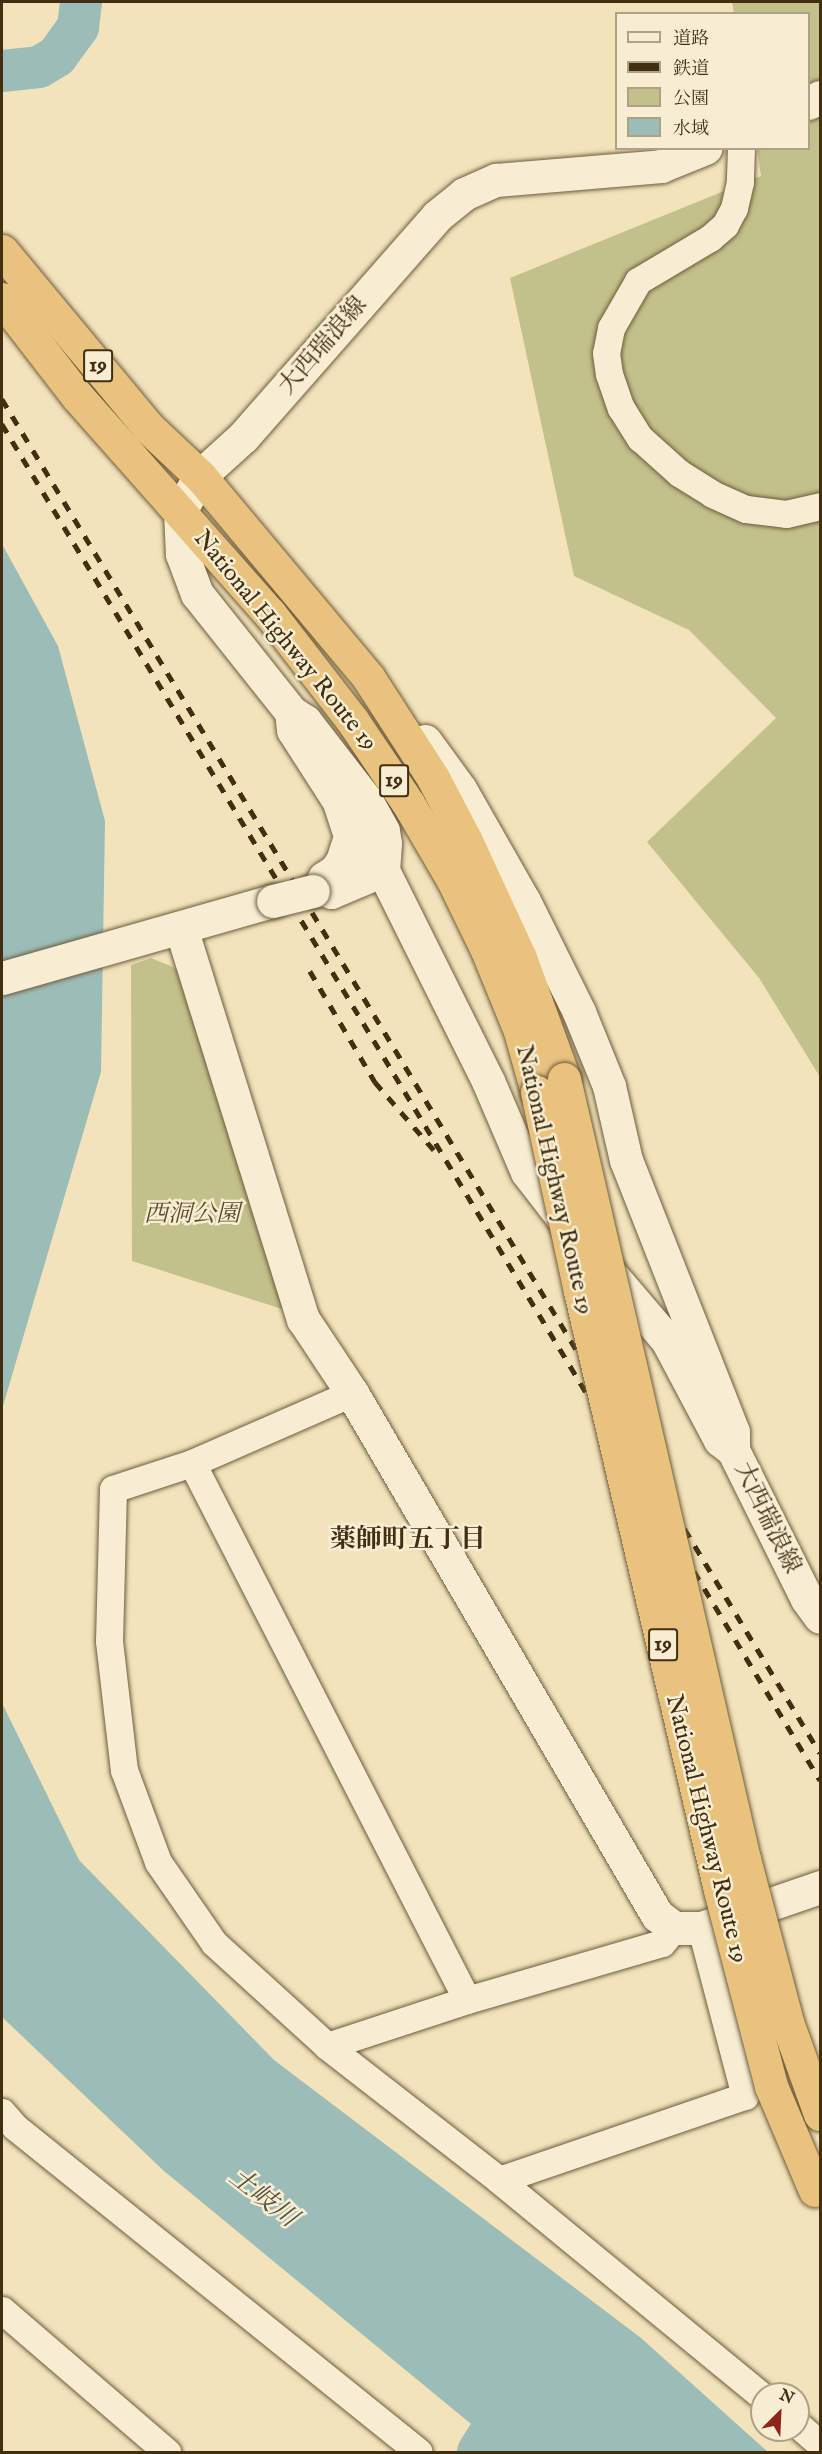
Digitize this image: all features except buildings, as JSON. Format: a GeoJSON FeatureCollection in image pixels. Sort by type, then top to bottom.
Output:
{"type":"FeatureCollection","features":[{"type":"Feature","properties":{"kind":"highway","name":"National Highway Route 19"},"geometry":{"type":"LineString","coordinates":[[2,251],[149,428],[200,476],[368,677],[433,778],[466,841],[520,958],[744,1859],[787,2022],[820,2114]]}},
{"type":"Feature","properties":{"kind":"highway","name":"National Highway Route 19"},"geometry":{"type":"LineString","coordinates":[[2,299],[77,396],[270,614],[352,720],[408,803],[453,880],[487,950],[520,1030],[551,1086],[577,1280],[720,1890],[771,2086],[818,2195]]}},
{"type":"Feature","properties":{"kind":"main road","name":"大西瑞浪線"},"geometry":{"type":"LineString","coordinates":[[180,511],[200,476],[243,437],[436,216],[464,194],[496,180],[661,166],[700,150]]}},
{"type":"Feature","properties":{"kind":"main road"},"geometry":{"type":"LineString","coordinates":[[180,511],[182,554],[197,594],[291,712],[305,721],[366,800],[383,831],[386,852],[383,870]]}},
{"type":"Feature","properties":{"kind":"main road"},"geometry":{"type":"LineString","coordinates":[[368,677],[405,712],[460,789],[524,901],[579,1012],[609,1086],[626,1160],[733,1432],[733,1450]]}},
{"type":"Feature","properties":{"kind":"main road"},"geometry":{"type":"LineString","coordinates":[[291,712],[293,730],[383,870],[488,1081],[527,1172],[556,1210],[667,1340],[720,1440],[733,1450]]}},
{"type":"Feature","properties":{"kind":"main road"},"geometry":{"type":"LineString","coordinates":[[317,890],[324,878],[335,871],[342,861],[350,836],[337,798]]}},
{"type":"Feature","properties":{"kind":"main road"},"geometry":{"type":"LineString","coordinates":[[2,978],[273,901],[317,890],[331,892],[383,870]]}},
{"type":"Feature","properties":{"kind":"main road"},"geometry":{"type":"LineString","coordinates":[[182,928],[303,1319],[352,1393],[657,1915],[687,1928],[820,1887]]}},
{"type":"Feature","properties":{"kind":"main road"},"geometry":{"type":"LineString","coordinates":[[556,1210],[576,1210],[626,1180],[626,1160]]}},
{"type":"Feature","properties":{"kind":"main road","name":"大西瑞浪線"},"geometry":{"type":"LineString","coordinates":[[733,1450],[801,1589],[820,1617]]}},
{"type":"Feature","properties":{"kind":"street"},"geometry":{"type":"LineString","coordinates":[[741,150],[738,191],[734,208],[725,225],[710,238],[638,281],[611,328],[606,353],[609,374],[621,408],[640,438],[679,474],[712,494],[746,509],[786,514],[820,506]]}},
{"type":"Feature","properties":{"kind":"street"},"geometry":{"type":"LineString","coordinates":[[352,1393],[192,1463],[113,1489],[109,1641],[124,1770],[158,1862],[214,1943],[327,2046],[499,2180],[750,2386]]}},
{"type":"Feature","properties":{"kind":"street"},"geometry":{"type":"LineString","coordinates":[[192,1463],[467,2000]]}},
{"type":"Feature","properties":{"kind":"street"},"geometry":{"type":"LineString","coordinates":[[327,2046],[467,2000],[662,1943],[687,1928],[745,2096],[499,2180]]}},
{"type":"Feature","properties":{"kind":"street"},"geometry":{"type":"LineString","coordinates":[[2,2112],[15,2127],[419,2452]]}},
{"type":"Feature","properties":{"kind":"street"},"geometry":{"type":"LineString","coordinates":[[2,2310],[167,2452]]}},
{"type":"Feature","properties":{"kind":"green space"},"geometry":{"type":"Polygon","coordinates":[[[732,2],[820,2],[820,1077],[759,978],[647,842],[776,718],[689,630],[574,576],[510,278],[761,176],[757,150],[810,150],[810,12],[734,12],[732,2]]]}},
{"type":"Feature","properties":{"kind":"green space","name":"西洞公園"},"geometry":{"type":"Polygon","coordinates":[[[151,958],[178,969],[285,1310],[132,1261],[131,965],[151,958]]]}},
{"type":"Feature","properties":{"kind":"water"},"geometry":{"type":"Polygon","coordinates":[[[2,544],[58,646],[105,821],[101,1072],[3,1406],[2,1465],[2,544]]]}},
{"type":"Feature","properties":{"kind":"water","name":"土岐川"},"geometry":{"type":"Polygon","coordinates":[[[2,1703],[79,1860],[274,2060],[641,2338],[750,2436],[750,2442],[757,2442],[768,2452],[505,2452],[164,2171],[2,2017],[2,1703]]]}},
{"type":"Feature","properties":{"kind":"waterway"},"geometry":{"type":"LineString","coordinates":[[2,71],[39,67],[57,56],[78,27],[81,2]]}},
{"type":"Feature","properties":{"kind":"waterway"},"geometry":{"type":"LineString","coordinates":[[478,2452],[515,2393]]}},
{"type":"Feature","properties":{"kind":"railway"},"geometry":{"type":"LineString","coordinates":[[2,399],[820,1753]]}},
{"type":"Feature","properties":{"kind":"railway"},"geometry":{"type":"LineString","coordinates":[[2,424],[820,1780]]}},
{"type":"Feature","properties":{"kind":"railway"},"geometry":{"type":"LineString","coordinates":[[310,971],[375,1082],[434,1150]]}},
{"type":"Feature","properties":{"kind":"district","name":"薬師町五丁目"},"geometry":{"type":"Point","coordinates":[408,1540]}}]}
